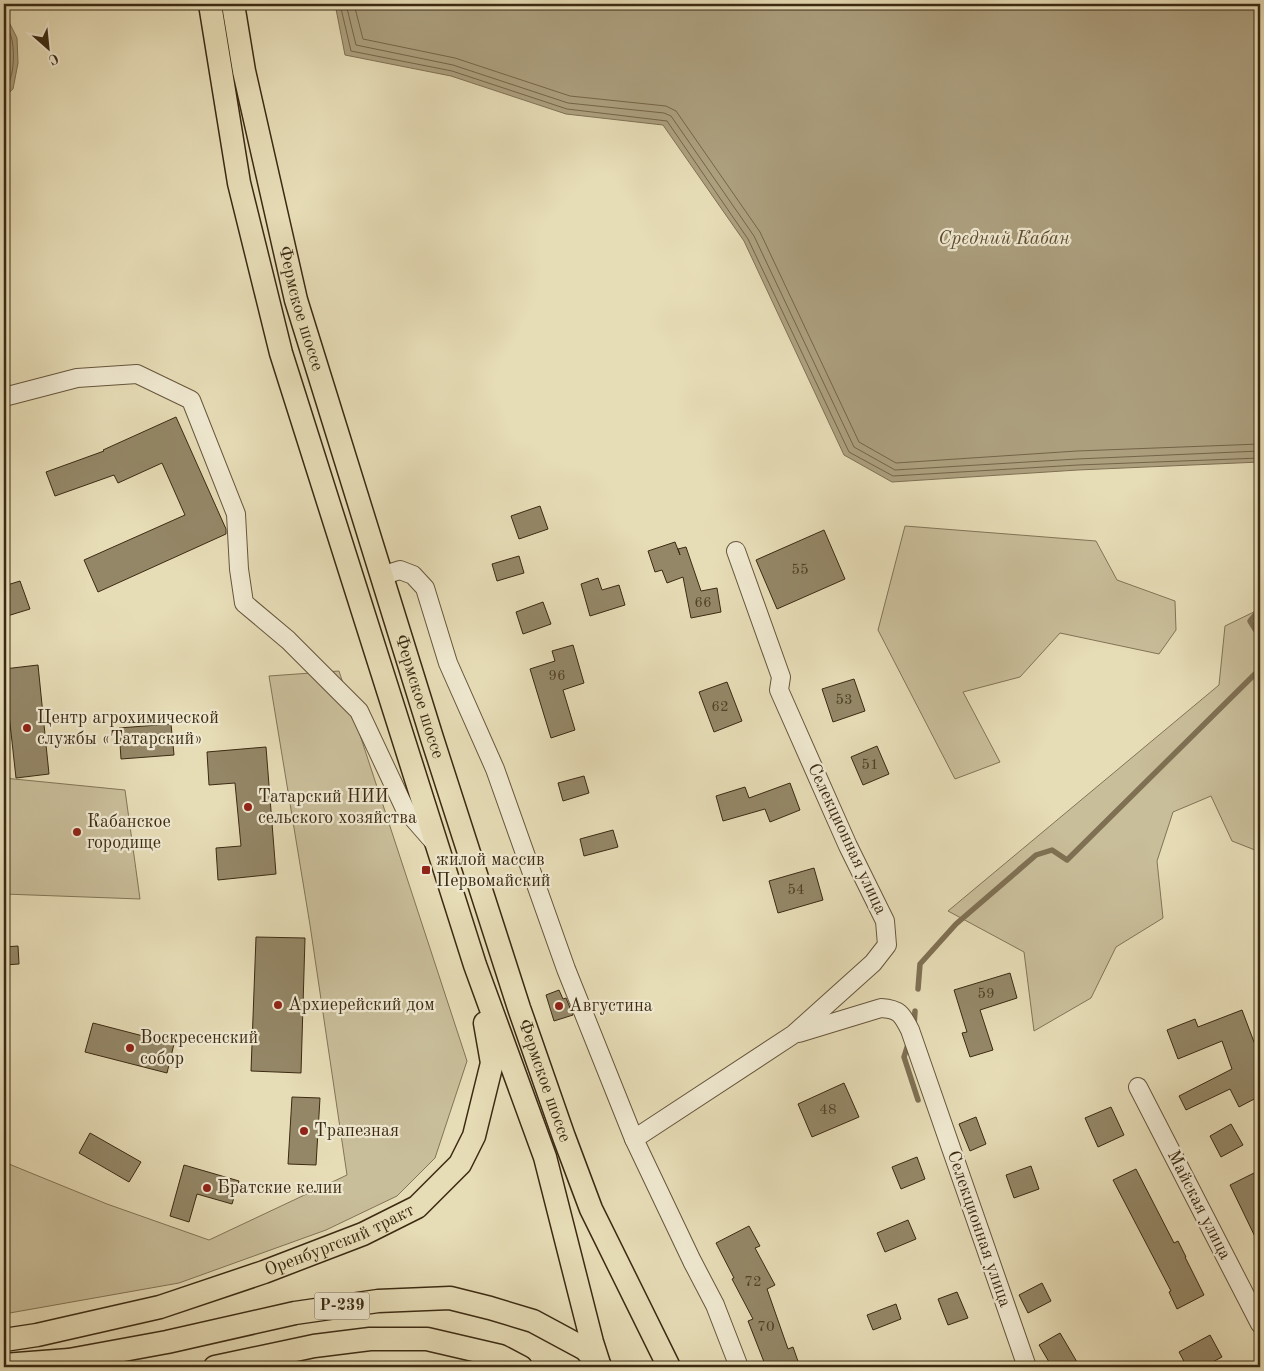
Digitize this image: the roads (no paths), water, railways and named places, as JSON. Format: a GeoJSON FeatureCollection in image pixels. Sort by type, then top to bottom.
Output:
{"type":"FeatureCollection","features":[{"type":"Feature","properties":{"kind":"main road","name":"Фермское шоссе"},"geometry":{"type":"LineString","coordinates":[[210,4],[239,183],[281,353],[439,847],[475,966],[545,1157],[600,1367]]}},
{"type":"Feature","properties":{"kind":"main road","name":"Фермское шоссе"},"geometry":{"type":"LineString","coordinates":[[233,4],[244,71],[296,300],[381,576],[519,1008],[564,1137],[592,1209],[669,1367]]}},
{"type":"Feature","properties":{"kind":"main road","name":"Оренбургский тракт"},"geometry":{"type":"LineString","coordinates":[[4,1340],[38,1335],[160,1307],[264,1272],[363,1234],[417,1207],[460,1164],[474,1136],[492,1064],[475,966]]}},
{"type":"Feature","properties":{"kind":"main road","name":"Р-239"},"geometry":{"type":"LineString","coordinates":[[4,1365],[69,1360],[167,1342],[295,1314],[378,1301],[450,1298],[533,1321],[584,1349],[600,1367]]}},
{"type":"Feature","properties":{"kind":"main road","name":"Р-239"},"geometry":{"type":"LineString","coordinates":[[215,1367],[314,1346],[370,1339],[427,1339],[500,1356],[521,1367]]}},
{"type":"Feature","properties":{"kind":"street"},"geometry":{"type":"LineString","coordinates":[[4,398],[76,378],[137,374],[191,400],[236,514],[244,603],[288,640],[359,711],[405,809],[439,847]]}},
{"type":"Feature","properties":{"kind":"street","name":"Селекционная улица"},"geometry":{"type":"LineString","coordinates":[[736,551],[782,677],[779,690],[848,846],[885,921],[888,945],[873,963],[794,1034]]}},
{"type":"Feature","properties":{"kind":"street"},"geometry":{"type":"LineString","coordinates":[[381,576],[400,570],[413,575],[425,588],[448,663],[495,769],[566,969],[634,1140],[715,1305],[740,1367]]}},
{"type":"Feature","properties":{"kind":"street","name":"Селекционная улица"},"geometry":{"type":"LineString","coordinates":[[794,1034],[880,1008],[894,1009],[903,1016],[910,1030],[1027,1367]]}},
{"type":"Feature","properties":{"kind":"street"},"geometry":{"type":"LineString","coordinates":[[634,1140],[794,1034]]}},
{"type":"Feature","properties":{"kind":"street","name":"Майская улица"},"geometry":{"type":"LineString","coordinates":[[1138,1087],[1260,1324]]}},
{"type":"Feature","properties":{"kind":"water","name":"Средний Кабан"},"geometry":{"type":"Polygon","coordinates":[[[335,4],[1260,4],[1260,462],[1078,470],[892,482],[844,455],[744,241],[663,125],[566,114],[451,76],[345,55],[335,4]]]}},
{"type":"Feature","properties":{"kind":"water"},"geometry":{"type":"Polygon","coordinates":[[[4,12],[17,38],[18,63],[13,89],[4,98],[4,12]]]}},
{"type":"Feature","properties":{"kind":"waterway"},"geometry":{"type":"LineString","coordinates":[[1260,609],[1250,621],[1260,637]]}},
{"type":"Feature","properties":{"kind":"waterway"},"geometry":{"type":"LineString","coordinates":[[918,989],[920,964],[956,924],[1036,855],[1052,850],[1067,860],[1260,669]]}},
{"type":"Feature","properties":{"kind":"waterway"},"geometry":{"type":"LineString","coordinates":[[914,1026],[915,1011]]}},
{"type":"Feature","properties":{"kind":"waterway"},"geometry":{"type":"LineString","coordinates":[[909,1041],[904,1057],[918,1100]]}},
{"type":"Feature","properties":{"kind":"place","name":"Центр агрохимической службы «Татарский»"},"geometry":{"type":"Point","coordinates":[27,728]}},
{"type":"Feature","properties":{"kind":"place","name":"Татарский НИИ сельского хозяйства"},"geometry":{"type":"Point","coordinates":[248,807]}},
{"type":"Feature","properties":{"kind":"place","name":"Кабанское городище"},"geometry":{"type":"Point","coordinates":[77,832]}},
{"type":"Feature","properties":{"kind":"place","name":"жилой массив Первомайский"},"geometry":{"type":"Point","coordinates":[426,870]}},
{"type":"Feature","properties":{"kind":"place","name":"Архиерейский дом"},"geometry":{"type":"Point","coordinates":[278,1005]}},
{"type":"Feature","properties":{"kind":"place","name":"Августина"},"geometry":{"type":"Point","coordinates":[559,1006]}},
{"type":"Feature","properties":{"kind":"place","name":"Воскресенский собор"},"geometry":{"type":"Point","coordinates":[130,1048]}},
{"type":"Feature","properties":{"kind":"place","name":"Трапезная"},"geometry":{"type":"Point","coordinates":[304,1131]}},
{"type":"Feature","properties":{"kind":"place","name":"Братские келии"},"geometry":{"type":"Point","coordinates":[207,1188]}}]}
